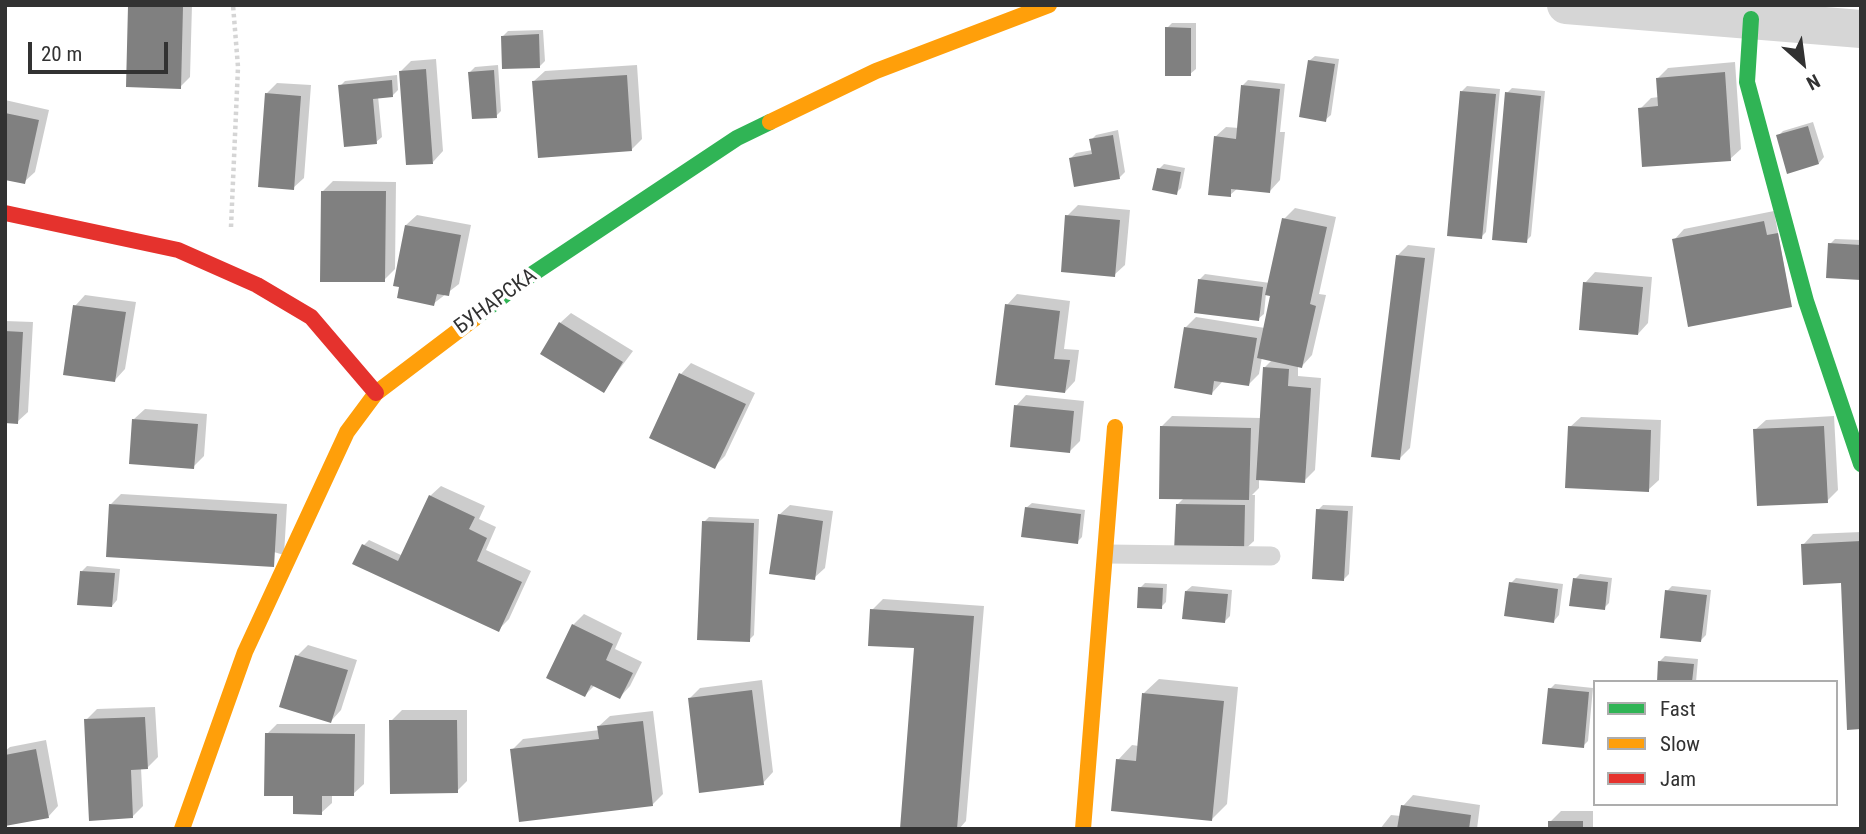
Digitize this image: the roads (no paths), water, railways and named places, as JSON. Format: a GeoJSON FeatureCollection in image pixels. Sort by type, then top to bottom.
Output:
{"type":"FeatureCollection","features":[{"type":"Feature","properties":{"kind":"street","name":"БУНАРСКА"},"geometry":{"type":"LineString","coordinates":[[182,829],[245,652],[347,432],[376,393],[525,279],[737,138],[876,71],[1049,5]]}},
{"type":"Feature","properties":{"kind":"street"},"geometry":{"type":"LineString","coordinates":[[1566,5],[1861,29]]}},
{"type":"Feature","properties":{"kind":"street"},"geometry":{"type":"LineString","coordinates":[[1751,19],[1747,82],[1806,301],[1861,464]]}},
{"type":"Feature","properties":{"kind":"street"},"geometry":{"type":"LineString","coordinates":[[5,213],[178,250],[229,273],[312,317],[376,393]]}},
{"type":"Feature","properties":{"kind":"street"},"geometry":{"type":"LineString","coordinates":[[1083,829],[1107,554],[1115,427]]}},
{"type":"Feature","properties":{"kind":"lane"},"geometry":{"type":"LineString","coordinates":[[1107,554],[1271,556]]}}]}
